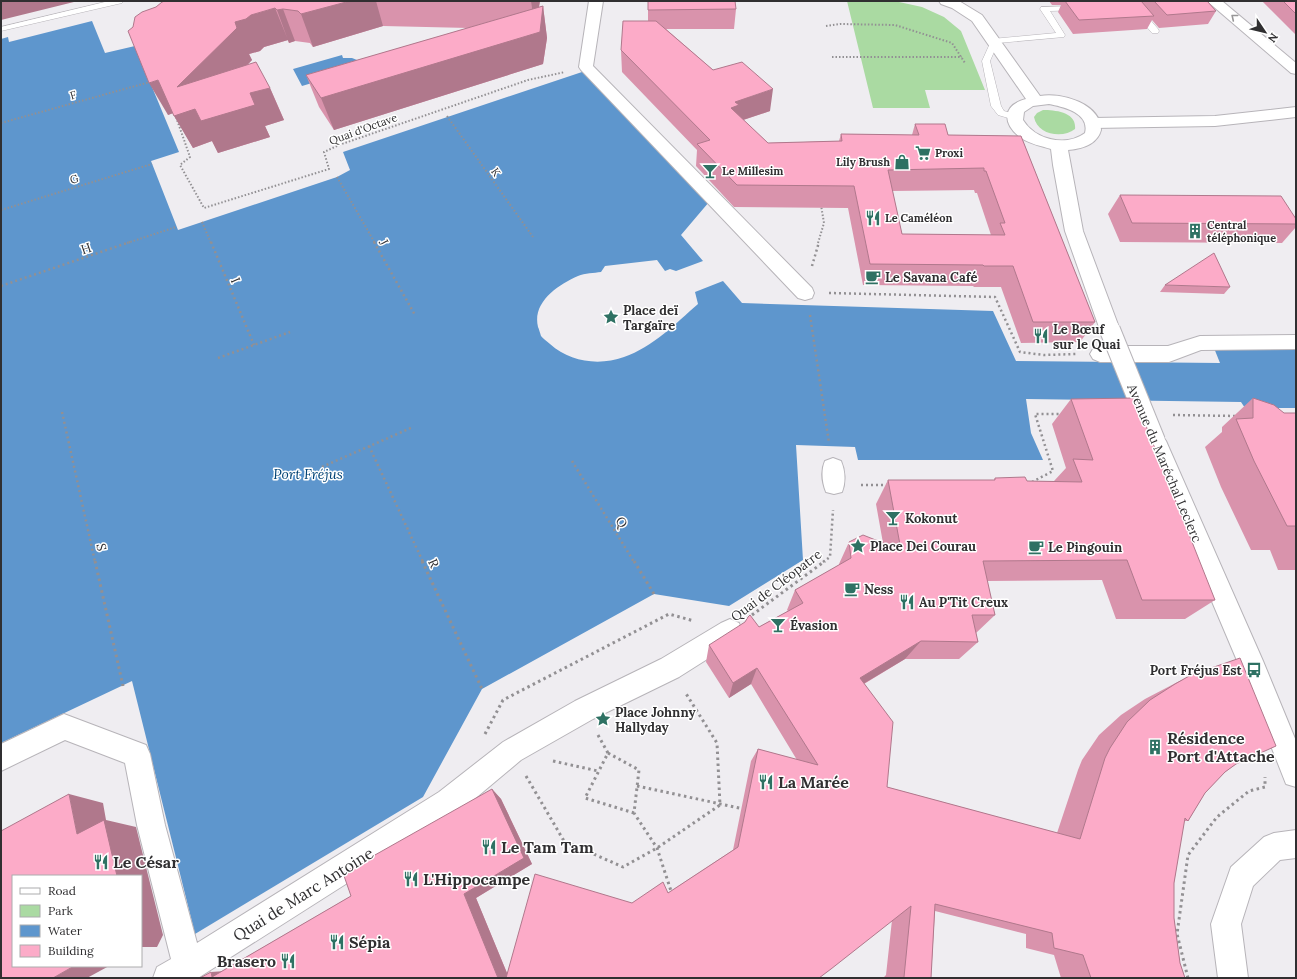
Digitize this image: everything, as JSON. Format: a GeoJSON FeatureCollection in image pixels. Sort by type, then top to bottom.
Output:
{"type":"FeatureCollection","features":[{"type":"Feature","properties":{"kind":"street"},"geometry":{"type":"LineString","coordinates":[[596,1],[586,67],[805,292]]}},
{"type":"Feature","properties":{"kind":"street"},"geometry":{"type":"LineString","coordinates":[[946,1],[957,5],[977,18],[995,41],[1035,100]]}},
{"type":"Feature","properties":{"kind":"street"},"geometry":{"type":"LineString","coordinates":[[1214,1],[1296,70]]}},
{"type":"Feature","properties":{"kind":"street"},"geometry":{"type":"LineString","coordinates":[[1049,99],[1070,104],[1087,114],[1093,123],[1094,130],[1091,136],[1084,142],[1075,145],[1059,145],[1038,140],[1028,135],[1017,123],[1015,117],[1017,109],[1024,103],[1035,100],[1049,99]]}},
{"type":"Feature","properties":{"kind":"street"},"geometry":{"type":"LineString","coordinates":[[1093,123],[1215,121],[1296,112]]}},
{"type":"Feature","properties":{"kind":"street","name":"Avenue du Maréchal Leclerc"},"geometry":{"type":"LineString","coordinates":[[1059,145],[1061,165],[1074,231],[1110,330],[1155,441],[1254,670],[1296,774]]}},
{"type":"Feature","properties":{"kind":"street"},"geometry":{"type":"LineString","coordinates":[[1100,354],[1169,354],[1200,343],[1296,342]]}},
{"type":"Feature","properties":{"kind":"street","name":"Quai de Marc Antoine"},"geometry":{"type":"LineString","coordinates":[[1,758],[64,727],[136,754],[151,825],[178,972],[449,802],[512,751],[584,710],[670,668],[730,631]]}},
{"type":"Feature","properties":{"kind":"street"},"geometry":{"type":"LineString","coordinates":[[1233,978],[1226,924],[1240,876],[1274,847],[1296,844]]}},
{"type":"Feature","properties":{"kind":"lane"},"geometry":{"type":"LineString","coordinates":[[1,29],[119,1]]}},
{"type":"Feature","properties":{"kind":"lane"},"geometry":{"type":"LineString","coordinates":[[1133,6],[1155,31]]}},
{"type":"Feature","properties":{"kind":"lane"},"geometry":{"type":"LineString","coordinates":[[1015,117],[1001,113],[996,106],[986,60],[995,41],[1061,35],[1044,9],[1089,7]]}},
{"type":"Feature","properties":{"kind":"path"},"geometry":{"type":"LineString","coordinates":[[826,26],[840,24],[895,25],[952,43],[966,63]]}},
{"type":"Feature","properties":{"kind":"path"},"geometry":{"type":"LineString","coordinates":[[832,57],[962,57]]}},
{"type":"Feature","properties":{"kind":"path","name":"Quai d'Octave"},"geometry":{"type":"LineString","coordinates":[[174,113],[190,157],[180,165],[204,208],[329,169],[324,152],[339,145],[528,80],[586,67]]}},
{"type":"Feature","properties":{"kind":"path","name":"F"},"geometry":{"type":"LineString","coordinates":[[1,123],[150,82]]}},
{"type":"Feature","properties":{"kind":"path","name":"K"},"geometry":{"type":"LineString","coordinates":[[447,116],[533,237]]}},
{"type":"Feature","properties":{"kind":"path","name":"G"},"geometry":{"type":"LineString","coordinates":[[1,210],[152,164]]}},
{"type":"Feature","properties":{"kind":"path","name":"J"},"geometry":{"type":"LineString","coordinates":[[337,177],[415,315]]}},
{"type":"Feature","properties":{"kind":"path"},"geometry":{"type":"LineString","coordinates":[[821,202],[824,223],[805,292],[995,297],[1020,352],[1044,355],[1100,354]]}},
{"type":"Feature","properties":{"kind":"path","name":"I"},"geometry":{"type":"LineString","coordinates":[[202,222],[254,345]]}},
{"type":"Feature","properties":{"kind":"path","name":"H"},"geometry":{"type":"LineString","coordinates":[[1,286],[176,227]]}},
{"type":"Feature","properties":{"kind":"path"},"geometry":{"type":"LineString","coordinates":[[810,317],[828,435]]}},
{"type":"Feature","properties":{"kind":"path"},"geometry":{"type":"LineString","coordinates":[[218,358],[290,332]]}},
{"type":"Feature","properties":{"kind":"path","name":"S"},"geometry":{"type":"LineString","coordinates":[[62,412],[123,686]]}},
{"type":"Feature","properties":{"kind":"path"},"geometry":{"type":"LineString","coordinates":[[1027,485],[1053,471],[1035,414],[1064,414]]}},
{"type":"Feature","properties":{"kind":"path"},"geometry":{"type":"LineString","coordinates":[[1170,415],[1241,416]]}},
{"type":"Feature","properties":{"kind":"path"},"geometry":{"type":"LineString","coordinates":[[322,467],[413,427]]}},
{"type":"Feature","properties":{"kind":"path","name":"R"},"geometry":{"type":"LineString","coordinates":[[369,446],[482,689]]}},
{"type":"Feature","properties":{"kind":"path","name":"Q"},"geometry":{"type":"LineString","coordinates":[[572,461],[654,594]]}},
{"type":"Feature","properties":{"kind":"path","name":"Quai de Cléopatre"},"geometry":{"type":"LineString","coordinates":[[482,741],[503,700],[669,614],[730,631],[830,558],[833,476],[896,485]]}},
{"type":"Feature","properties":{"kind":"path"},"geometry":{"type":"LineString","coordinates":[[670,668],[717,744],[720,805]]}},
{"type":"Feature","properties":{"kind":"path"},"geometry":{"type":"LineString","coordinates":[[584,710],[608,753],[639,770],[634,813],[657,848],[674,901]]}},
{"type":"Feature","properties":{"kind":"path"},"geometry":{"type":"LineString","coordinates":[[512,751],[564,841],[623,867],[657,848],[720,805]]}},
{"type":"Feature","properties":{"kind":"path"},"geometry":{"type":"LineString","coordinates":[[608,753],[585,798],[634,813]]}},
{"type":"Feature","properties":{"kind":"path"},"geometry":{"type":"LineString","coordinates":[[1188,978],[1177,934],[1188,855],[1217,817],[1249,791],[1265,787],[1265,774]]}},
{"type":"Feature","properties":{"kind":"path"},"geometry":{"type":"LineString","coordinates":[[636,786],[720,805],[751,810]]}},
{"type":"Feature","properties":{"kind":"path"},"geometry":{"type":"LineString","coordinates":[[1171,932],[1177,934]]}},
{"type":"Feature","properties":{"kind":"green space"},"geometry":{"type":"Polygon","coordinates":[[[847,1],[899,2],[922,7],[944,17],[961,31],[985,90],[925,90],[930,108],[873,108],[847,1]]]}},
{"type":"Feature","properties":{"kind":"green space"},"geometry":{"type":"Polygon","coordinates":[[[1043,110],[1064,113],[1073,119],[1075,129],[1064,134],[1051,134],[1045,131],[1036,123],[1034,117],[1037,113],[1043,110]]]}},
{"type":"Feature","properties":{"kind":"water","name":"Port Fréjus"},"geometry":{"type":"Polygon","coordinates":[[[92,21],[105,53],[135,46],[179,152],[151,161],[178,230],[337,177],[350,170],[343,152],[585,71],[709,202],[681,235],[703,261],[676,271],[670,269],[665,271],[657,260],[605,266],[601,272],[584,274],[562,284],[548,296],[539,310],[537,318],[538,327],[541,336],[544,339],[566,355],[585,361],[595,362],[614,360],[635,353],[663,334],[698,304],[695,292],[723,281],[742,303],[993,311],[1016,361],[1220,363],[1214,348],[1296,348],[1296,408],[1245,408],[1241,402],[1026,399],[1031,433],[1043,460],[858,460],[855,447],[796,445],[803,560],[729,606],[654,594],[482,689],[423,797],[195,934],[132,681],[1,743],[1,39],[8,37],[9,42],[92,21]]]}},
{"type":"Feature","properties":{"kind":"water"},"geometry":{"type":"Polygon","coordinates":[[[342,55],[343,58],[352,58],[357,60],[352,71],[302,86],[293,69],[342,55]]]}},
{"type":"Feature","properties":{"kind":"building"},"geometry":{"type":"Polygon","coordinates":[[[165,1],[350,1],[301,14],[298,11],[283,9],[277,10],[275,8],[251,15],[246,19],[235,22],[237,28],[177,87],[256,62],[270,88],[250,93],[255,105],[201,121],[195,109],[174,116],[158,80],[149,83],[128,31],[133,27],[135,17],[165,1]]]}},
{"type":"Feature","properties":{"kind":"building"},"geometry":{"type":"Polygon","coordinates":[[[648,1],[735,1],[736,9],[648,10],[648,1]]]}},
{"type":"Feature","properties":{"kind":"building"},"geometry":{"type":"Polygon","coordinates":[[[1065,1],[1141,1],[1154,16],[1079,20],[1065,1]]]}},
{"type":"Feature","properties":{"kind":"building"},"geometry":{"type":"Polygon","coordinates":[[[1154,1],[1207,1],[1216,11],[1167,15],[1154,1]]]}},
{"type":"Feature","properties":{"kind":"building"},"geometry":{"type":"Polygon","coordinates":[[[1283,1],[1296,1],[1296,14],[1283,1]]]}},
{"type":"Feature","properties":{"kind":"building"},"geometry":{"type":"Polygon","coordinates":[[[543,6],[540,32],[321,98],[306,75],[543,6]]]}},
{"type":"Feature","properties":{"kind":"building"},"geometry":{"type":"Polygon","coordinates":[[[623,21],[656,21],[713,70],[742,62],[773,89],[735,102],[739,105],[731,108],[768,143],[842,141],[841,134],[919,135],[915,124],[945,124],[948,135],[1021,136],[1095,322],[1033,322],[1013,266],[870,264],[854,186],[737,185],[697,144],[710,140],[621,50],[623,21]],[[984,168],[888,170],[902,234],[1005,235],[1000,223],[1005,223],[986,171],[984,171],[984,168]]]}},
{"type":"Feature","properties":{"kind":"building"},"geometry":{"type":"Polygon","coordinates":[[[1120,195],[1281,196],[1296,219],[1296,224],[1132,223],[1120,195]]]}},
{"type":"Feature","properties":{"kind":"building"},"geometry":{"type":"Polygon","coordinates":[[[1214,253],[1230,287],[1165,285],[1214,253]]]}},
{"type":"Feature","properties":{"kind":"building"},"geometry":{"type":"Polygon","coordinates":[[[1135,398],[1215,600],[1142,600],[1127,560],[983,561],[995,615],[972,615],[978,642],[921,641],[860,678],[893,722],[887,787],[1080,839],[1105,758],[1127,722],[1150,700],[1175,684],[1191,675],[1240,658],[1276,746],[1236,764],[1225,772],[1205,793],[1188,821],[1185,818],[1174,883],[1174,918],[1180,963],[1185,978],[1091,978],[1083,955],[1054,948],[1052,933],[935,904],[931,978],[903,978],[911,906],[819,978],[506,978],[535,874],[632,903],[663,882],[668,893],[738,847],[758,749],[818,765],[757,668],[733,683],[709,645],[745,622],[750,615],[759,627],[803,603],[795,590],[851,558],[849,542],[863,535],[901,550],[888,480],[995,480],[995,478],[1025,477],[1027,481],[1082,482],[1073,459],[1093,460],[1071,399],[1135,398]]]}},
{"type":"Feature","properties":{"kind":"building"},"geometry":{"type":"Polygon","coordinates":[[[1253,398],[1274,405],[1284,413],[1296,413],[1296,526],[1287,526],[1254,461],[1236,419],[1253,418],[1253,398]]]}},
{"type":"Feature","properties":{"kind":"building"},"geometry":{"type":"Polygon","coordinates":[[[492,789],[524,858],[464,894],[498,978],[200,978],[211,972],[212,977],[351,896],[343,873],[492,789]]]}},
{"type":"Feature","properties":{"kind":"building"},"geometry":{"type":"Polygon","coordinates":[[[69,794],[77,834],[104,820],[117,875],[12,875],[12,967],[72,967],[53,978],[1,978],[1,831],[69,794]]]}},
{"type":"Feature","properties":{"kind":"place","name":"Proxi"},"geometry":{"type":"Point","coordinates":[923,153]}},
{"type":"Feature","properties":{"kind":"place","name":"Lily Brush"},"geometry":{"type":"Point","coordinates":[902,162]}},
{"type":"Feature","properties":{"kind":"place","name":"Le Millesim"},"geometry":{"type":"Point","coordinates":[710,171]}},
{"type":"Feature","properties":{"kind":"place","name":"Le Caméléon"},"geometry":{"type":"Point","coordinates":[873,218]}},
{"type":"Feature","properties":{"kind":"place","name":"Central téléphonique"},"geometry":{"type":"Point","coordinates":[1195,231]}},
{"type":"Feature","properties":{"kind":"place","name":"Le Savana Café"},"geometry":{"type":"Point","coordinates":[873,277]}},
{"type":"Feature","properties":{"kind":"place","name":"Place deï Targaïre"},"geometry":{"type":"Point","coordinates":[611,317]}},
{"type":"Feature","properties":{"kind":"place","name":"Le Bœuf sur le Quai"},"geometry":{"type":"Point","coordinates":[1041,336]}},
{"type":"Feature","properties":{"kind":"place","name":"Kokonut"},"geometry":{"type":"Point","coordinates":[893,518]}},
{"type":"Feature","properties":{"kind":"place","name":"Place Dei Courau"},"geometry":{"type":"Point","coordinates":[858,546]}},
{"type":"Feature","properties":{"kind":"place","name":"Le Pingouin"},"geometry":{"type":"Point","coordinates":[1036,547]}},
{"type":"Feature","properties":{"kind":"place","name":"Ness"},"geometry":{"type":"Point","coordinates":[852,589]}},
{"type":"Feature","properties":{"kind":"place","name":"Au P'Tit Creux"},"geometry":{"type":"Point","coordinates":[907,602]}},
{"type":"Feature","properties":{"kind":"place","name":"Évasion"},"geometry":{"type":"Point","coordinates":[778,625]}},
{"type":"Feature","properties":{"kind":"place","name":"Port Fréjus Est"},"geometry":{"type":"Point","coordinates":[1254,670]}},
{"type":"Feature","properties":{"kind":"place","name":"Place Johnny Hallyday"},"geometry":{"type":"Point","coordinates":[603,719]}},
{"type":"Feature","properties":{"kind":"place","name":"Résidence Port d'Attache"},"geometry":{"type":"Point","coordinates":[1155,747]}},
{"type":"Feature","properties":{"kind":"place","name":"La Marée"},"geometry":{"type":"Point","coordinates":[766,782]}},
{"type":"Feature","properties":{"kind":"place","name":"Le Tam Tam"},"geometry":{"type":"Point","coordinates":[489,847]}},
{"type":"Feature","properties":{"kind":"place","name":"Le César"},"geometry":{"type":"Point","coordinates":[101,862]}},
{"type":"Feature","properties":{"kind":"place","name":"L'Hippocampe"},"geometry":{"type":"Point","coordinates":[411,879]}},
{"type":"Feature","properties":{"kind":"place","name":"Sépia"},"geometry":{"type":"Point","coordinates":[337,942]}},
{"type":"Feature","properties":{"kind":"place","name":"Brasero"},"geometry":{"type":"Point","coordinates":[288,961]}}]}
